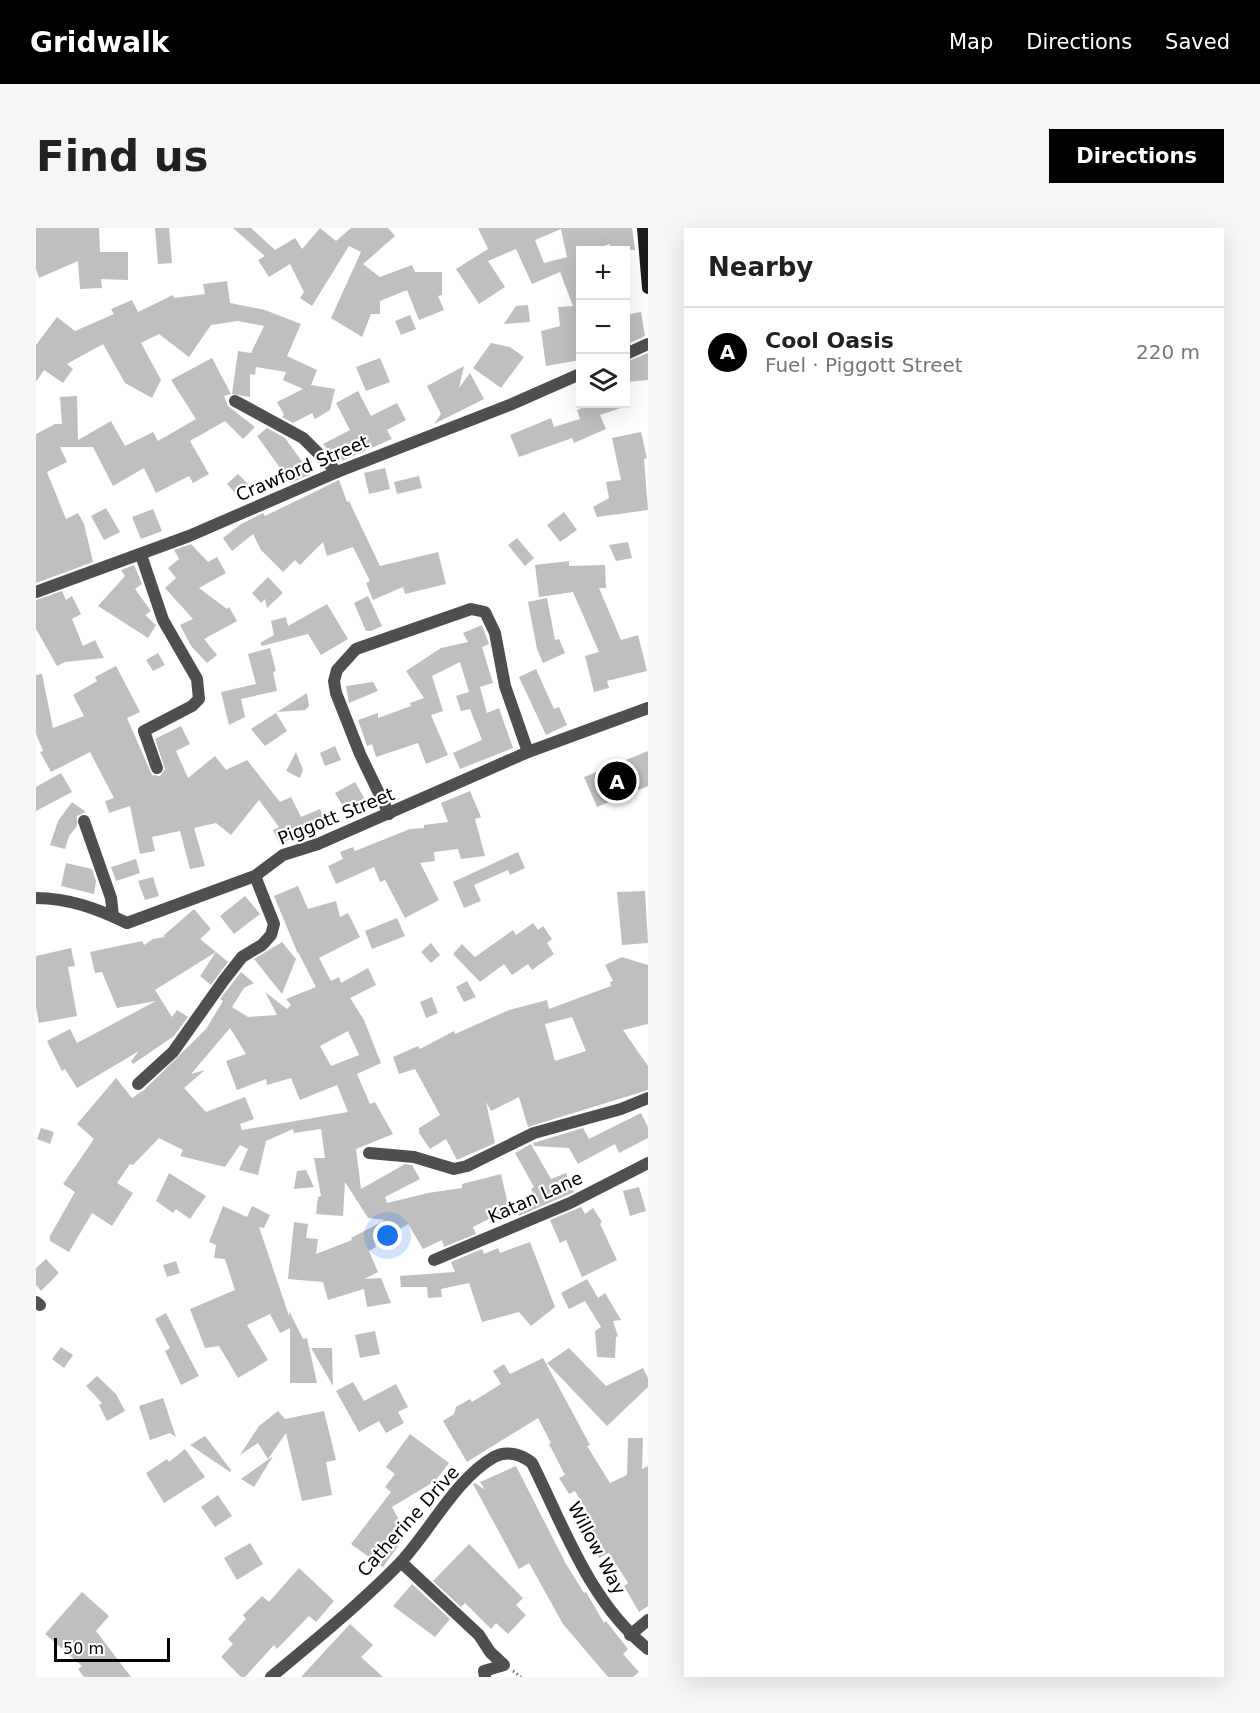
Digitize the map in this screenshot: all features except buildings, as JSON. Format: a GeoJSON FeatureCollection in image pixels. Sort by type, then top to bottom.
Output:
{"type":"FeatureCollection","features":[{"type":"Feature","properties":{"kind":"street"},"geometry":{"type":"LineString","coordinates":[[643,228],[648,288]]}},
{"type":"Feature","properties":{"kind":"street"},"geometry":{"type":"LineString","coordinates":[[630,352],[648,344]]}},
{"type":"Feature","properties":{"kind":"street","name":"Crawford Street"},"geometry":{"type":"LineString","coordinates":[[36,592],[141,555],[337,472],[576,376]]}},
{"type":"Feature","properties":{"kind":"street"},"geometry":{"type":"LineString","coordinates":[[235,401],[303,438],[337,472]]}},
{"type":"Feature","properties":{"kind":"street"},"geometry":{"type":"LineString","coordinates":[[141,555],[163,620],[197,680],[200,699],[144,731],[157,768]]}},
{"type":"Feature","properties":{"kind":"street"},"geometry":{"type":"LineString","coordinates":[[389,814],[360,754],[336,693],[334,681],[337,670],[356,649],[471,609],[485,612],[495,633],[505,686],[528,752]]}},
{"type":"Feature","properties":{"kind":"street","name":"Piggott Street"},"geometry":{"type":"LineString","coordinates":[[36,898],[58,898],[113,916],[127,923],[255,876],[283,855],[318,844],[528,752],[648,708]]}},
{"type":"Feature","properties":{"kind":"street"},"geometry":{"type":"LineString","coordinates":[[84,821],[111,898],[113,916]]}},
{"type":"Feature","properties":{"kind":"street"},"geometry":{"type":"LineString","coordinates":[[138,1084],[173,1052],[242,957],[262,945],[271,935],[274,924],[255,876]]}},
{"type":"Feature","properties":{"kind":"street"},"geometry":{"type":"LineString","coordinates":[[369,1154],[414,1157],[454,1169],[467,1166],[534,1133],[621,1109],[648,1098]]}},
{"type":"Feature","properties":{"kind":"street","name":"Katan Lane"},"geometry":{"type":"LineString","coordinates":[[434,1260],[570,1203],[648,1163]]}},
{"type":"Feature","properties":{"kind":"street","name":"Catherine Drive"},"geometry":{"type":"LineString","coordinates":[[272,1677],[334,1626],[401,1562],[446,1503],[484,1464],[496,1456],[508,1453],[524,1456]]}},
{"type":"Feature","properties":{"kind":"street","name":"Willow Way"},"geometry":{"type":"LineString","coordinates":[[524,1456],[532,1463],[601,1599],[630,1635],[648,1649]]}},
{"type":"Feature","properties":{"kind":"street"},"geometry":{"type":"LineString","coordinates":[[401,1562],[480,1635],[490,1652],[504,1665],[484,1671],[485,1677]]}},
{"type":"Feature","properties":{"kind":"street"},"geometry":{"type":"LineString","coordinates":[[630,1635],[648,1620]]}},
{"type":"Feature","properties":{"kind":"place","name":"Cool Oasis"},"geometry":{"type":"Point","coordinates":[617,781]}}]}
